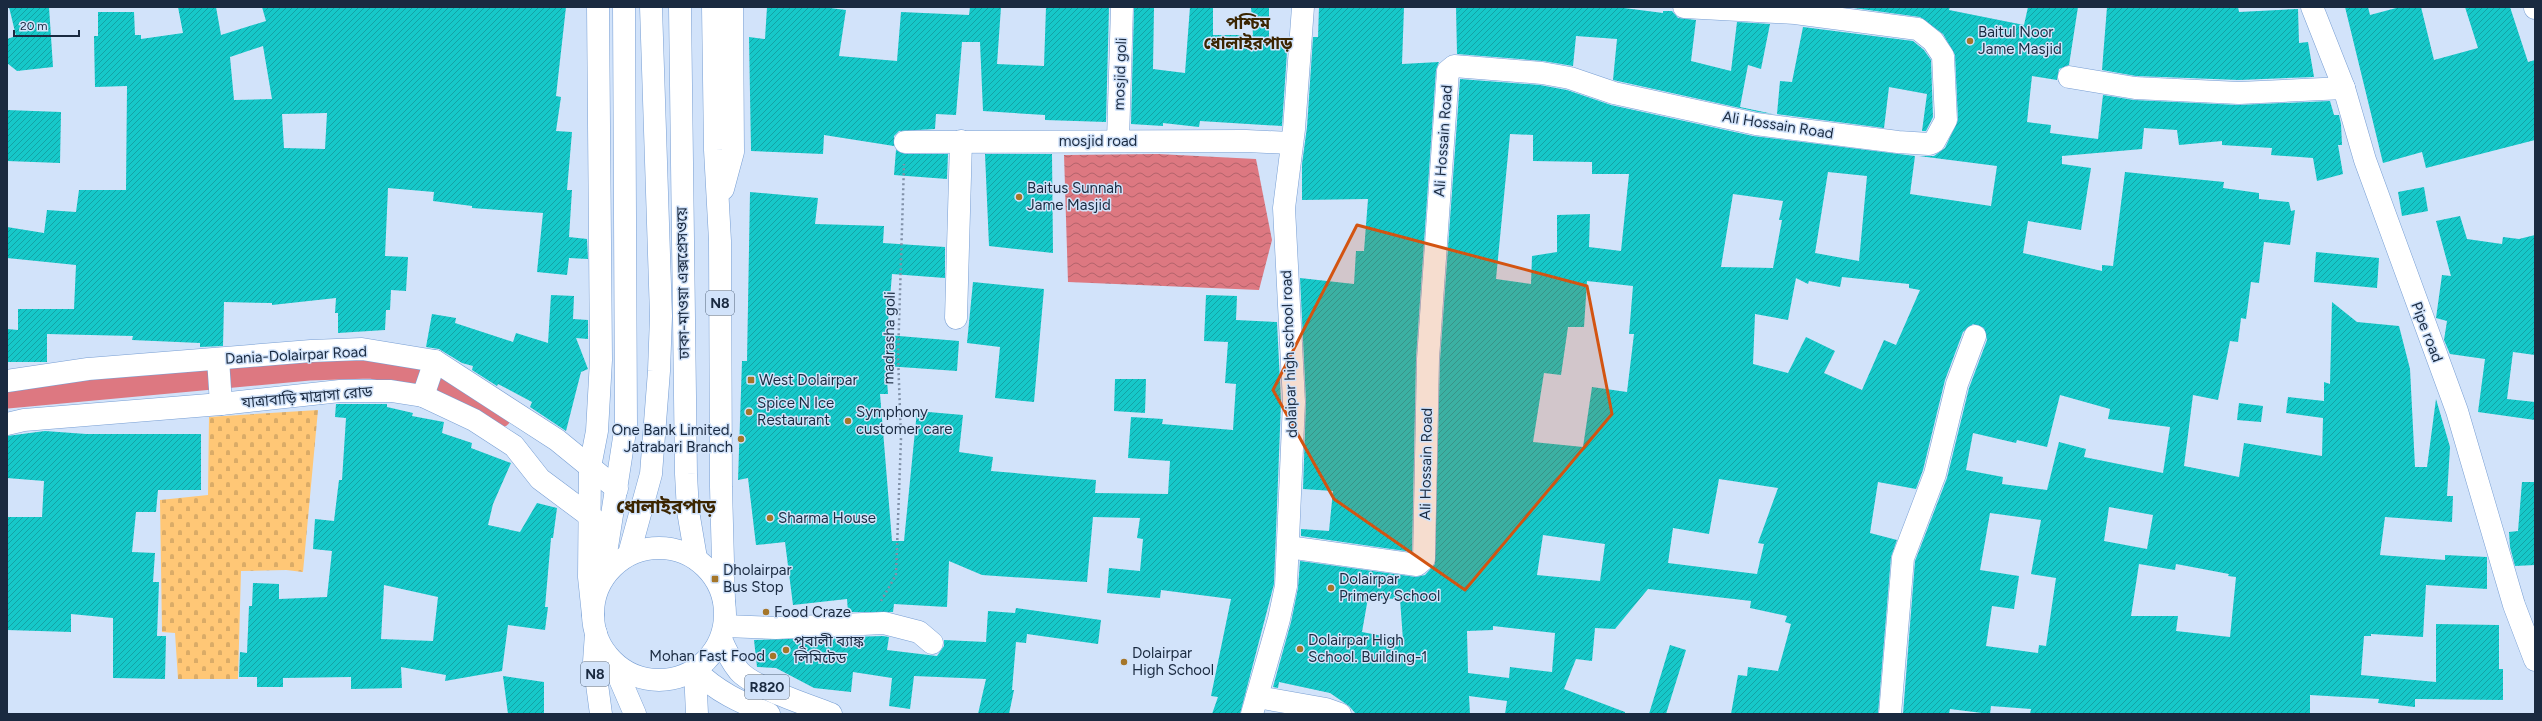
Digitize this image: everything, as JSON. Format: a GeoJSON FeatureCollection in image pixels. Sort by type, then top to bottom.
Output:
{"type":"FeatureCollection","features":[{"type":"Feature","properties":{"kind":"main road"},"geometry":{"type":"LineString","coordinates":[[594,624],[589,578],[590,467],[597,431],[601,360],[598,7]]}},
{"type":"Feature","properties":{"kind":"main road","name":"N8"},"geometry":{"type":"LineString","coordinates":[[599,711],[594,662],[595,597],[602,579],[626,425],[624,7]]}},
{"type":"Feature","properties":{"kind":"main road","name":"ঢাকা-মাওয়া এক্সপ্রেসওয়ে"},"geometry":{"type":"LineString","coordinates":[[629,554],[651,474],[659,371],[661,316],[651,7]]}},
{"type":"Feature","properties":{"kind":"main road","name":"ঢাকা-মাওয়া এক্সপ্রেসওয়ে"},"geometry":{"type":"LineString","coordinates":[[680,7],[686,474],[688,511],[696,558]]}},
{"type":"Feature","properties":{"kind":"main road","name":"N8"},"geometry":{"type":"LineString","coordinates":[[594,624],[602,648],[612,661],[631,673],[656,680],[670,679],[695,670],[710,657],[723,632],[724,600],[721,487],[718,204],[715,150],[713,7]]}},
{"type":"Feature","properties":{"kind":"main road"},"geometry":{"type":"LineString","coordinates":[[718,204],[733,152],[732,7]]}},
{"type":"Feature","properties":{"kind":"main road","name":"mosjid goli"},"geometry":{"type":"LineString","coordinates":[[1118,140],[1122,7]]}},
{"type":"Feature","properties":{"kind":"main road","name":"dolaipar high school road"},"geometry":{"type":"LineString","coordinates":[[1255,706],[1283,605],[1288,547],[1294,402],[1284,208],[1292,143],[1302,7]]}},
{"type":"Feature","properties":{"kind":"main road","name":"Ali Hossain Road"},"geometry":{"type":"LineString","coordinates":[[1288,547],[1417,566],[1424,559],[1428,359],[1439,177],[1448,71],[1450,68],[1454,66],[1542,73],[1570,78],[1614,93],[1756,124],[1929,144],[1934,142],[1946,120],[1943,56],[1933,41],[1918,29],[1795,13],[1684,7]]}},
{"type":"Feature","properties":{"kind":"main road","name":"Pipe road"},"geometry":{"type":"LineString","coordinates":[[2312,7],[2344,88],[2368,167],[2456,411],[2514,605],[2535,660]]}},
{"type":"Feature","properties":{"kind":"main road"},"geometry":{"type":"LineString","coordinates":[[2069,77],[2135,88],[2238,93],[2344,88]]}},
{"type":"Feature","properties":{"kind":"main road","name":"mosjid road"},"geometry":{"type":"LineString","coordinates":[[905,142],[1118,140],[1292,143]]}},
{"type":"Feature","properties":{"kind":"main road"},"geometry":{"type":"LineString","coordinates":[[956,318],[961,141]]}},
{"type":"Feature","properties":{"kind":"main road"},"geometry":{"type":"LineString","coordinates":[[1890,714],[1903,558],[1936,474],[1957,384],[1975,336]]}},
{"type":"Feature","properties":{"kind":"main road","name":"Dania-Dolairpar Road"},"geometry":{"type":"LineString","coordinates":[[7,381],[88,369],[362,349],[435,361],[557,440],[617,489]]}},
{"type":"Feature","properties":{"kind":"main road"},"geometry":{"type":"LineString","coordinates":[[218,359],[221,404]]}},
{"type":"Feature","properties":{"kind":"main road"},"geometry":{"type":"LineString","coordinates":[[423,396],[435,361]]}},
{"type":"Feature","properties":{"kind":"main road","name":"যাত্রাবাড়ি মাদ্রাসা রোড"},"geometry":{"type":"LineString","coordinates":[[7,424],[24,420],[221,404],[340,391],[391,391],[423,396],[474,420],[514,446],[540,479],[609,530]]}},
{"type":"Feature","properties":{"kind":"main road","name":"N8"},"geometry":{"type":"LineString","coordinates":[[602,579],[614,565],[629,554],[658,547],[672,548],[696,558],[705,564],[718,582],[724,600]]}},
{"type":"Feature","properties":{"kind":"main road"},"geometry":{"type":"LineString","coordinates":[[728,705],[723,632],[868,623],[899,625],[919,632],[932,643]]}},
{"type":"Feature","properties":{"kind":"main road","name":"R820"},"geometry":{"type":"LineString","coordinates":[[723,632],[730,659],[740,672],[785,696],[831,714]]}},
{"type":"Feature","properties":{"kind":"main road"},"geometry":{"type":"LineString","coordinates":[[612,661],[634,714]]}},
{"type":"Feature","properties":{"kind":"main road"},"geometry":{"type":"LineString","coordinates":[[695,670],[728,705]]}},
{"type":"Feature","properties":{"kind":"main road"},"geometry":{"type":"LineString","coordinates":[[695,670],[697,714]]}},
{"type":"Feature","properties":{"kind":"main road","name":"R820"},"geometry":{"type":"LineString","coordinates":[[728,705],[769,714]]}},
{"type":"Feature","properties":{"kind":"main road"},"geometry":{"type":"LineString","coordinates":[[1255,706],[1326,709],[1340,714]]}},
{"type":"Feature","properties":{"kind":"path","name":"madrasha goli"},"geometry":{"type":"LineString","coordinates":[[868,623],[896,575],[901,438],[898,356],[905,142]]}},
{"type":"Feature","properties":{"kind":"highlighted area"},"geometry":{"type":"Polygon","coordinates":[[[1357,225],[1587,286],[1612,414],[1465,590],[1334,499],[1273,390],[1357,225]]]}},
{"type":"Feature","properties":{"kind":"green space"},"geometry":{"type":"Polygon","coordinates":[[[318,410],[303,572],[286,570],[241,571],[238,679],[178,679],[175,633],[162,632],[160,500],[208,495],[209,417],[318,410]]]}},
{"type":"Feature","properties":{"kind":"water"},"geometry":{"type":"Polygon","coordinates":[[[1158,154],[1256,159],[1272,240],[1259,290],[1068,282],[1064,155],[1158,154]]]}},
{"type":"Feature","properties":{"kind":"building"},"geometry":{"type":"Polygon","coordinates":[[[9,7],[49,7],[53,67],[17,71],[7,63],[7,39],[16,36],[9,7]]]}},
{"type":"Feature","properties":{"kind":"building"},"geometry":{"type":"Polygon","coordinates":[[[178,7],[216,7],[221,35],[266,21],[262,7],[566,7],[556,96],[561,97],[556,131],[572,132],[567,190],[572,190],[569,237],[587,239],[588,259],[569,258],[567,275],[537,272],[543,213],[472,208],[472,206],[433,201],[434,192],[388,188],[385,256],[408,257],[406,291],[391,290],[390,310],[386,310],[385,330],[338,333],[338,313],[335,313],[336,298],[272,305],[272,303],[224,302],[223,346],[200,347],[200,343],[132,340],[133,336],[47,334],[47,362],[7,362],[7,329],[18,330],[18,309],[74,309],[76,265],[7,258],[7,227],[44,233],[47,210],[76,212],[79,190],[126,190],[127,86],[95,87],[94,36],[98,36],[98,12],[134,12],[135,35],[141,35],[141,39],[183,33],[178,7]],[[263,46],[230,57],[234,100],[272,99],[263,46]],[[327,113],[282,114],[284,148],[325,149],[327,113]]]}},
{"type":"Feature","properties":{"kind":"building"},"geometry":{"type":"Polygon","coordinates":[[[767,7],[822,7],[846,10],[839,56],[897,61],[901,12],[969,15],[970,7],[1001,7],[997,64],[1044,66],[1046,7],[1109,7],[1106,122],[1045,120],[1045,115],[983,111],[980,42],[962,42],[956,115],[936,114],[935,129],[899,131],[894,136],[894,146],[824,135],[823,154],[751,151],[749,37],[765,39],[767,7]]]}},
{"type":"Feature","properties":{"kind":"building"},"geometry":{"type":"Polygon","coordinates":[[[1134,7],[1154,7],[1153,69],[1185,73],[1190,7],[1213,7],[1213,35],[1253,35],[1251,7],[1269,7],[1269,38],[1288,37],[1282,126],[1200,121],[1199,127],[1163,123],[1163,126],[1131,124],[1134,7]]]}},
{"type":"Feature","properties":{"kind":"building"},"geometry":{"type":"Polygon","coordinates":[[[1319,7],[1404,7],[1402,64],[1439,62],[1436,70],[1416,358],[1412,552],[1301,536],[1301,529],[1329,531],[1333,491],[1303,489],[1306,401],[1300,278],[1354,284],[1356,251],[1364,251],[1368,199],[1302,200],[1302,164],[1307,127],[1313,37],[1318,37],[1319,7]]]}},
{"type":"Feature","properties":{"kind":"building"},"geometry":{"type":"Polygon","coordinates":[[[1456,7],[1624,8],[1663,13],[1663,11],[1672,11],[1678,18],[1696,20],[1691,61],[1731,71],[1737,22],[1770,24],[1761,69],[1748,65],[1740,107],[1773,114],[1758,112],[1613,80],[1617,39],[1576,36],[1573,66],[1543,61],[1457,54],[1456,7]]]}},
{"type":"Feature","properties":{"kind":"building"},"geometry":{"type":"Polygon","coordinates":[[[1846,7],[1950,7],[1949,10],[2024,25],[2028,7],[2078,7],[2069,65],[2059,69],[2057,80],[2032,76],[2027,122],[2051,125],[2050,133],[2098,139],[2103,95],[2134,100],[2238,105],[2330,101],[2334,115],[2339,115],[2341,124],[2342,145],[2338,145],[2343,174],[2317,181],[2313,158],[2271,155],[2272,148],[2222,145],[2222,141],[2179,145],[2177,130],[2144,128],[2142,149],[2062,156],[2062,164],[2091,168],[2081,230],[2028,221],[2023,253],[2102,271],[2102,265],[2113,266],[2125,172],[2224,182],[2223,188],[2259,193],[2259,199],[2289,202],[2291,211],[2295,210],[2290,245],[2264,242],[2259,283],[2251,282],[2246,319],[2241,318],[2238,342],[2230,341],[2218,400],[2193,395],[2184,466],[2239,477],[2244,443],[2322,456],[2323,418],[2286,413],[2288,397],[2324,401],[2324,382],[2330,384],[2332,302],[2357,322],[2399,326],[2410,369],[2415,467],[2427,467],[2436,399],[2450,447],[2447,496],[2453,496],[2452,522],[2385,517],[2380,555],[2445,560],[2445,555],[2487,557],[2487,589],[2426,585],[2423,637],[2371,634],[2371,636],[2364,636],[2361,675],[2436,682],[2436,624],[2499,625],[2499,669],[2503,669],[2503,700],[2415,699],[2415,707],[2378,703],[2379,699],[2310,695],[2310,714],[2030,714],[2031,709],[1991,706],[1990,714],[1950,709],[1949,714],[1903,714],[1915,561],[1947,478],[1969,388],[1987,340],[1984,328],[1973,324],[1963,332],[1945,380],[1923,470],[1916,489],[1878,482],[1870,533],[1897,540],[1891,557],[1878,714],[1731,714],[1738,675],[1747,676],[1748,667],[1778,671],[1791,624],[1785,622],[1787,616],[1750,608],[1751,601],[1648,589],[1615,629],[1595,628],[1592,661],[1576,659],[1564,689],[1625,712],[1625,714],[1505,714],[1507,701],[1469,696],[1470,714],[1356,714],[1349,706],[1330,693],[1279,682],[1278,688],[1273,687],[1291,622],[1298,588],[1300,561],[1416,577],[1425,575],[1435,564],[1440,360],[1460,79],[1540,85],[1567,90],[1611,105],[1753,136],[1915,156],[1910,194],[1991,206],[1997,166],[1919,156],[1934,156],[1945,148],[1958,120],[1955,55],[1943,34],[1920,17],[1846,7]],[[1510,134],[1496,279],[1531,284],[1532,256],[1557,252],[1557,215],[1590,214],[1589,247],[1621,251],[1629,174],[1592,174],[1592,162],[1533,161],[1533,135],[1510,134]],[[1828,172],[1815,253],[1859,261],[1867,176],[1828,172]],[[1733,194],[1721,267],[1773,268],[1782,220],[1779,220],[1783,201],[1733,194]],[[1842,277],[1840,287],[1809,281],[1808,284],[1796,278],[1788,320],[1755,314],[1753,364],[1788,373],[1806,337],[1835,351],[1824,373],[1862,390],[1884,340],[1896,345],[1920,290],[1909,288],[1909,284],[1842,277]],[[1587,281],[1584,327],[1568,327],[1561,375],[1544,373],[1533,442],[1583,447],[1592,387],[1627,392],[1634,334],[1629,334],[1633,286],[1587,281]],[[2060,395],[2047,447],[2017,440],[2016,443],[1973,433],[1966,470],[2003,477],[2002,484],[2047,490],[2059,442],[2086,449],[2084,457],[2163,473],[2170,427],[2108,419],[2110,409],[2060,395]],[[1719,479],[1709,534],[1673,528],[1668,563],[1757,574],[1764,544],[1758,543],[1778,488],[1719,479]],[[2109,507],[2104,541],[2147,549],[2153,515],[2109,507]],[[1990,513],[1980,570],[2019,576],[2014,609],[1992,606],[1986,646],[2038,653],[2039,645],[2046,646],[2056,578],[2031,574],[2041,520],[1990,513]],[[1543,535],[1537,575],[1600,581],[1605,544],[1543,535]],[[2139,564],[2131,616],[2178,616],[2176,631],[2230,637],[2236,577],[2228,576],[2229,574],[2176,564],[2175,570],[2139,564]],[[1368,598],[1362,632],[1403,640],[1400,599],[1368,598]],[[1493,626],[1493,630],[1467,631],[1468,673],[1509,678],[1510,667],[1552,672],[1555,633],[1493,626]]]}},
{"type":"Feature","properties":{"kind":"building"},"geometry":{"type":"Polygon","coordinates":[[[2107,7],[2238,7],[2239,12],[2298,9],[2299,43],[2308,42],[2314,77],[2239,80],[2136,76],[2102,70],[2107,7]]]}},
{"type":"Feature","properties":{"kind":"building"},"geometry":{"type":"Polygon","coordinates":[[[2345,7],[2368,7],[2370,15],[2400,7],[2421,7],[2434,60],[2478,48],[2465,7],[2510,7],[2528,62],[2535,60],[2535,140],[2426,168],[2422,152],[2383,163],[2345,7]]]}},
{"type":"Feature","properties":{"kind":"building"},"geometry":{"type":"Polygon","coordinates":[[[1803,27],[1913,41],[1924,50],[1931,60],[1933,117],[1926,131],[1922,131],[1927,94],[1889,87],[1884,128],[1777,114],[1780,81],[1792,82],[1803,27]]]}},
{"type":"Feature","properties":{"kind":"building"},"geometry":{"type":"Polygon","coordinates":[[[7,110],[61,112],[60,163],[7,161],[7,110]]]}},
{"type":"Feature","properties":{"kind":"building"},"geometry":{"type":"Polygon","coordinates":[[[896,150],[905,154],[948,154],[947,179],[894,175],[896,150]]]}},
{"type":"Feature","properties":{"kind":"building","name":"Baitus Sunnah Jame Masjid"},"geometry":{"type":"Polygon","coordinates":[[[985,154],[1052,154],[1053,253],[989,246],[985,154]]]}},
{"type":"Feature","properties":{"kind":"building"},"geometry":{"type":"Polygon","coordinates":[[[2424,187],[2428,211],[2402,216],[2398,192],[2424,187]]]}},
{"type":"Feature","properties":{"kind":"building"},"geometry":{"type":"Polygon","coordinates":[[[750,192],[818,198],[815,224],[884,226],[883,243],[945,247],[945,278],[892,274],[887,335],[959,341],[957,371],[886,366],[888,394],[880,394],[892,541],[904,541],[917,411],[963,415],[959,452],[993,457],[991,471],[1096,480],[1095,493],[1168,494],[1170,461],[1128,458],[1131,417],[1163,419],[1162,424],[1233,430],[1236,384],[1225,383],[1228,342],[1204,341],[1206,295],[1237,296],[1236,320],[1277,322],[1281,402],[1274,584],[1240,714],[1212,714],[1218,697],[1211,696],[1231,599],[1161,590],[1160,598],[1107,593],[1109,568],[1140,571],[1143,539],[1137,538],[1140,518],[1093,517],[1087,582],[982,575],[949,561],[947,607],[894,604],[893,612],[848,612],[847,599],[793,605],[785,542],[756,545],[748,478],[738,480],[742,361],[747,361],[750,192]]]}},
{"type":"Feature","properties":{"kind":"building"},"geometry":{"type":"Polygon","coordinates":[[[2460,216],[2467,239],[2502,244],[2503,237],[2519,239],[2535,235],[2535,355],[2513,352],[2507,399],[2535,402],[2535,420],[2478,412],[2485,359],[2450,354],[2444,340],[2447,321],[2436,318],[2442,275],[2451,276],[2436,221],[2460,216]]]}},
{"type":"Feature","properties":{"kind":"building"},"geometry":{"type":"Polygon","coordinates":[[[2316,252],[2379,258],[2377,288],[2314,282],[2316,252]]]}},
{"type":"Feature","properties":{"kind":"building"},"geometry":{"type":"Polygon","coordinates":[[[973,282],[1044,289],[1034,402],[995,398],[1000,347],[967,343],[973,282]]]}},
{"type":"Feature","properties":{"kind":"building"},"geometry":{"type":"Polygon","coordinates":[[[551,295],[574,296],[573,319],[588,320],[588,339],[576,338],[588,369],[581,372],[566,431],[530,407],[532,402],[498,384],[497,386],[472,370],[473,366],[462,363],[439,349],[426,347],[432,314],[456,318],[455,323],[513,342],[516,333],[548,343],[551,295]]]}},
{"type":"Feature","properties":{"kind":"building"},"geometry":{"type":"Polygon","coordinates":[[[1115,379],[1146,379],[1145,413],[1114,411],[1115,379]]]}},
{"type":"Feature","properties":{"kind":"building"},"geometry":{"type":"Polygon","coordinates":[[[2239,403],[2263,406],[2261,422],[2237,420],[2239,403]]]}},
{"type":"Feature","properties":{"kind":"building"},"geometry":{"type":"Polygon","coordinates":[[[336,404],[387,404],[387,407],[413,413],[412,416],[444,422],[442,433],[472,443],[471,448],[511,463],[493,504],[488,525],[520,532],[537,503],[557,508],[553,538],[551,538],[545,607],[548,607],[545,630],[508,625],[502,671],[445,681],[446,675],[401,667],[402,688],[351,689],[351,677],[283,678],[283,687],[257,687],[257,677],[239,677],[240,652],[247,653],[249,606],[252,606],[253,583],[279,584],[279,599],[327,597],[332,551],[313,549],[315,519],[334,521],[339,480],[342,480],[346,418],[335,417],[336,404]],[[384,585],[381,639],[433,641],[438,597],[384,585]]]}},
{"type":"Feature","properties":{"kind":"building"},"geometry":{"type":"Polygon","coordinates":[[[45,431],[86,434],[201,434],[201,490],[158,490],[156,512],[136,512],[132,552],[155,553],[153,582],[159,582],[157,636],[166,636],[165,679],[113,678],[113,618],[71,614],[71,632],[7,630],[7,517],[42,517],[44,481],[7,478],[7,436],[45,431]]]}},
{"type":"Feature","properties":{"kind":"building"},"geometry":{"type":"Polygon","coordinates":[[[2522,482],[2535,482],[2535,565],[2515,566],[2510,547],[2509,532],[2518,531],[2522,482]]]}},
{"type":"Feature","properties":{"kind":"building"},"geometry":{"type":"Polygon","coordinates":[[[1016,608],[1101,620],[1098,644],[1027,634],[1026,643],[1016,642],[1012,690],[1014,690],[1009,714],[978,714],[986,679],[914,676],[910,709],[889,706],[892,678],[853,672],[851,692],[814,688],[776,668],[757,667],[754,640],[883,636],[889,637],[887,650],[937,656],[944,646],[944,640],[986,642],[988,611],[1015,613],[1016,608]]]}},
{"type":"Feature","properties":{"kind":"building"},"geometry":{"type":"Polygon","coordinates":[[[1670,645],[1686,650],[1666,714],[1649,714],[1670,645]]]}},
{"type":"Feature","properties":{"kind":"building"},"geometry":{"type":"Polygon","coordinates":[[[503,676],[544,682],[544,714],[508,714],[503,676]]]}},
{"type":"Feature","properties":{"kind":"waterway"},"geometry":{"type":"LineString","coordinates":[[7,397],[309,369],[370,367],[422,377],[473,398],[500,416]]}},
{"type":"Feature","properties":{"kind":"place","name":"Baitul Noor Jame Masjid"},"geometry":{"type":"Point","coordinates":[1970,41]}},
{"type":"Feature","properties":{"kind":"place","name":"Baitus Sunnah Jame Masjid"},"geometry":{"type":"Point","coordinates":[1019,197]}},
{"type":"Feature","properties":{"kind":"place","name":"West Dolairpar"},"geometry":{"type":"Point","coordinates":[751,380]}},
{"type":"Feature","properties":{"kind":"place","name":"Spice N Ice Restaurant"},"geometry":{"type":"Point","coordinates":[749,412]}},
{"type":"Feature","properties":{"kind":"place","name":"Symphony customer care"},"geometry":{"type":"Point","coordinates":[848,421]}},
{"type":"Feature","properties":{"kind":"place","name":"One Bank Limited, Jatrabari Branch"},"geometry":{"type":"Point","coordinates":[741,439]}},
{"type":"Feature","properties":{"kind":"place","name":"Sharma House"},"geometry":{"type":"Point","coordinates":[770,518]}},
{"type":"Feature","properties":{"kind":"place","name":"Dholairpar Bus Stop"},"geometry":{"type":"Point","coordinates":[715,579]}},
{"type":"Feature","properties":{"kind":"place","name":"Dolairpar Primery School"},"geometry":{"type":"Point","coordinates":[1331,588]}},
{"type":"Feature","properties":{"kind":"place","name":"Food Craze"},"geometry":{"type":"Point","coordinates":[766,612]}},
{"type":"Feature","properties":{"kind":"place","name":"Dolairpar High School. Building-1"},"geometry":{"type":"Point","coordinates":[1300,649]}},
{"type":"Feature","properties":{"kind":"place","name":"পূবালী ব্যাঙ্ক লিমিটেড"},"geometry":{"type":"Point","coordinates":[786,650]}},
{"type":"Feature","properties":{"kind":"place","name":"Mohan Fast Food"},"geometry":{"type":"Point","coordinates":[773,656]}},
{"type":"Feature","properties":{"kind":"place","name":"Dolairpar High School"},"geometry":{"type":"Point","coordinates":[1124,662]}},
{"type":"Feature","properties":{"kind":"district","name":"পশ্চিম ধোলাইরপাড়"},"geometry":{"type":"Point","coordinates":[1248,33]}},
{"type":"Feature","properties":{"kind":"district","name":"ধোলাইরপাড়"},"geometry":{"type":"Point","coordinates":[666,506]}}]}
